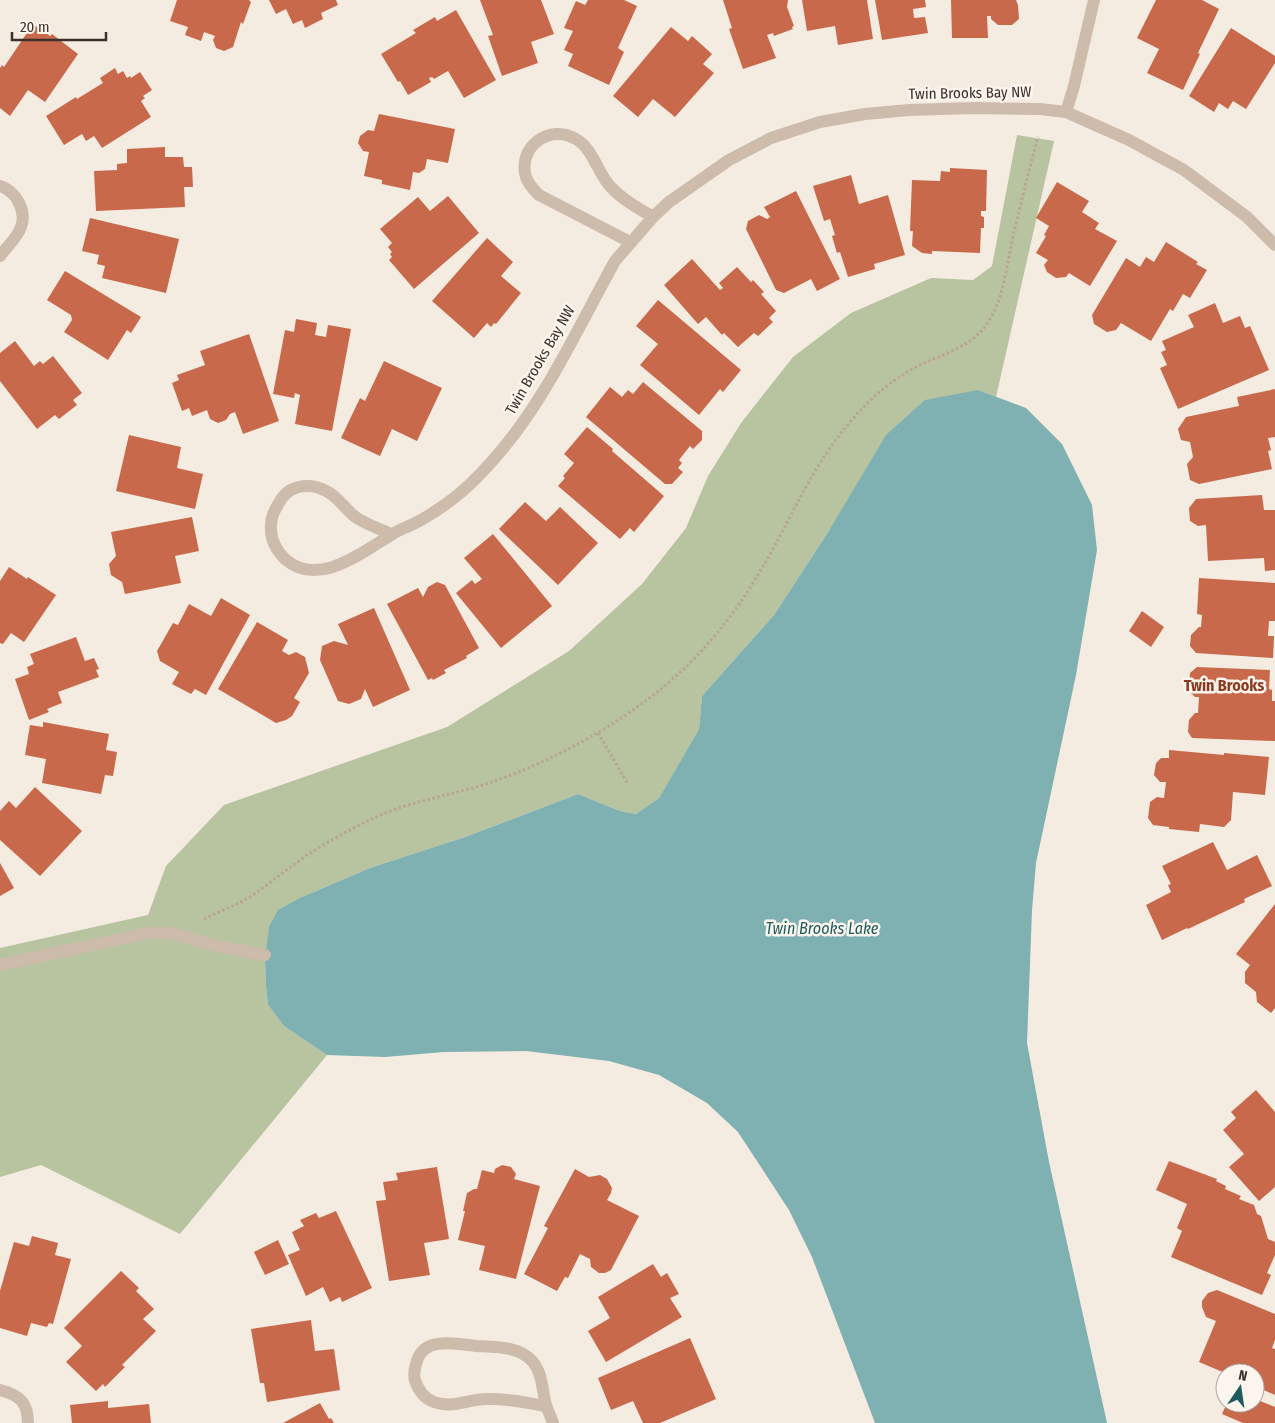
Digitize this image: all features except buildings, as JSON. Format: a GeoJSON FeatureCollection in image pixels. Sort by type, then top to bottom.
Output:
{"type":"FeatureCollection","features":[{"type":"Feature","properties":{"kind":"street"},"geometry":{"type":"LineString","coordinates":[[1066,112],[1094,0]]}},
{"type":"Feature","properties":{"kind":"street","name":"Twin Brooks Bay NW"},"geometry":{"type":"LineString","coordinates":[[391,534],[356,518],[327,491],[302,485],[286,493],[273,511],[271,528],[273,541],[282,556],[292,565],[314,570],[338,566],[362,554],[391,534],[421,520],[460,494],[484,471],[524,422],[541,396],[616,261],[630,242],[653,217],[689,186],[729,160],[771,138],[820,122],[865,114],[909,110],[974,108],[1040,109],[1066,112],[1129,140],[1184,170],[1247,217],[1275,245]]}},
{"type":"Feature","properties":{"kind":"street"},"geometry":{"type":"LineString","coordinates":[[630,242],[539,195],[531,187],[526,176],[525,164],[527,153],[533,142],[551,134],[563,134],[584,144],[608,184],[618,194],[653,217]]}},
{"type":"Feature","properties":{"kind":"street"},"geometry":{"type":"LineString","coordinates":[[0,186],[14,194],[19,203],[22,225],[16,237],[0,256]]}},
{"type":"Feature","properties":{"kind":"street"},"geometry":{"type":"LineString","coordinates":[[0,965],[148,933],[170,933],[217,946],[265,955]]}},
{"type":"Feature","properties":{"kind":"street"},"geometry":{"type":"LineString","coordinates":[[546,1406],[488,1399],[476,1399],[446,1405],[434,1402],[424,1396],[414,1378],[418,1357],[424,1349],[435,1344],[448,1343],[504,1348],[526,1355],[536,1366],[540,1375],[546,1406],[553,1423]]}},
{"type":"Feature","properties":{"kind":"street"},"geometry":{"type":"LineString","coordinates":[[0,1390],[12,1393],[22,1400],[27,1410],[28,1423]]}},
{"type":"Feature","properties":{"kind":"path"},"geometry":{"type":"LineString","coordinates":[[170,933],[185,929],[250,897],[340,835],[376,817],[405,805],[492,782],[547,760],[598,733],[668,684],[731,616],[760,572],[823,456],[858,412],[878,392],[897,378],[965,344],[985,326],[994,310],[1003,281],[1038,137]]}},
{"type":"Feature","properties":{"kind":"path"},"geometry":{"type":"LineString","coordinates":[[598,733],[628,784]]}},
{"type":"Feature","properties":{"kind":"green space"},"geometry":{"type":"Polygon","coordinates":[[[1017,135],[1054,141],[996,397],[978,390],[830,529],[774,615],[702,696],[699,729],[659,798],[636,814],[620,811],[578,794],[465,837],[370,868],[302,897],[265,959],[268,1005],[284,1026],[327,1055],[180,1234],[41,1165],[0,1177],[0,948],[148,915],[166,866],[224,805],[447,727],[569,651],[642,584],[686,528],[708,476],[741,423],[793,357],[851,313],[931,278],[973,280],[992,266],[1017,135]]]}},
{"type":"Feature","properties":{"kind":"water","name":"Twin Brooks Lake"},"geometry":{"type":"Polygon","coordinates":[[[978,390],[1026,408],[1062,444],[1092,505],[1097,550],[1076,675],[1036,863],[1032,910],[1027,1043],[1049,1162],[1107,1423],[875,1423],[812,1257],[789,1210],[738,1132],[707,1103],[659,1075],[609,1061],[526,1051],[444,1052],[385,1057],[327,1055],[284,1026],[268,1005],[265,959],[269,927],[278,910],[302,897],[370,868],[465,837],[578,794],[620,811],[636,814],[659,798],[699,729],[702,696],[774,615],[830,529],[886,435],[925,400],[978,390]]]}},
{"type":"Feature","properties":{"kind":"district","name":"Twin Brooks"},"geometry":{"type":"Point","coordinates":[1224,685]}}]}
